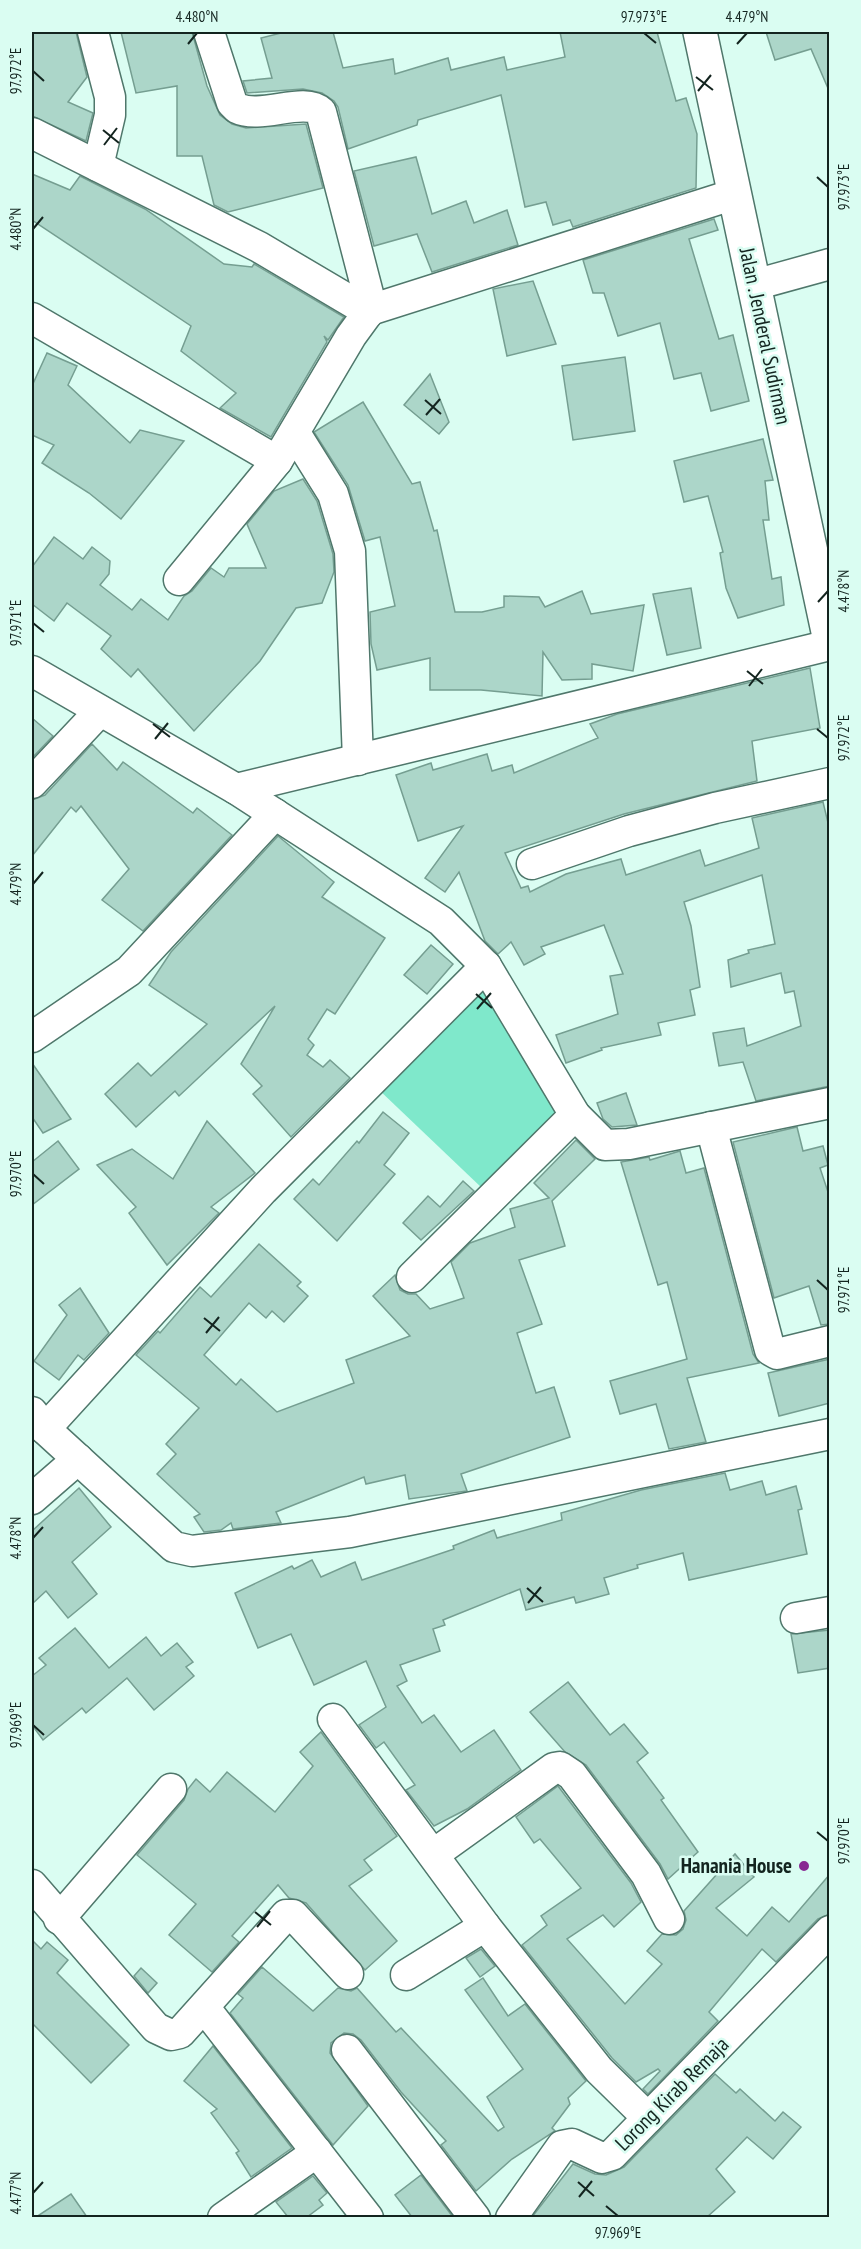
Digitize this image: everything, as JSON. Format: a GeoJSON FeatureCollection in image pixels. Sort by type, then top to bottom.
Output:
{"type":"FeatureCollection","features":[{"type":"Feature","properties":{"kind":"street"},"geometry":{"type":"LineString","coordinates":[[93,32],[110,97],[110,115],[98,166]]}},
{"type":"Feature","properties":{"kind":"street"},"geometry":{"type":"LineString","coordinates":[[209,32],[232,103],[237,108],[272,111],[310,105],[315,106],[323,116],[371,310]]}},
{"type":"Feature","properties":{"kind":"street","name":"Jalan . Jenderal Sudirman"},"geometry":{"type":"LineString","coordinates":[[700,32],[754,285],[824,584],[830,643]]}},
{"type":"Feature","properties":{"kind":"street"},"geometry":{"type":"LineString","coordinates":[[32,133],[259,247],[371,310]]}},
{"type":"Feature","properties":{"kind":"street"},"geometry":{"type":"LineString","coordinates":[[179,580],[277,461],[351,336],[371,310],[735,194]]}},
{"type":"Feature","properties":{"kind":"street"},"geometry":{"type":"LineString","coordinates":[[754,285],[830,264]]}},
{"type":"Feature","properties":{"kind":"street"},"geometry":{"type":"LineString","coordinates":[[32,318],[277,461]]}},
{"type":"Feature","properties":{"kind":"street"},"geometry":{"type":"LineString","coordinates":[[294,432],[333,494],[350,550],[358,760]]}},
{"type":"Feature","properties":{"kind":"street"},"geometry":{"type":"LineString","coordinates":[[236,789],[830,643]]}},
{"type":"Feature","properties":{"kind":"street"},"geometry":{"type":"LineString","coordinates":[[32,671],[236,789],[441,921],[486,966],[575,1115],[605,1145],[615,1146],[830,1102]]}},
{"type":"Feature","properties":{"kind":"street"},"geometry":{"type":"LineString","coordinates":[[32,783],[100,711]]}},
{"type":"Feature","properties":{"kind":"street"},"geometry":{"type":"LineString","coordinates":[[532,864],[628,831],[725,806],[830,783]]}},
{"type":"Feature","properties":{"kind":"street"},"geometry":{"type":"LineString","coordinates":[[32,1037],[129,971],[275,814]]}},
{"type":"Feature","properties":{"kind":"street"},"geometry":{"type":"LineString","coordinates":[[486,966],[38,1421],[174,1547],[192,1551],[350,1532],[830,1434]]}},
{"type":"Feature","properties":{"kind":"street"},"geometry":{"type":"LineString","coordinates":[[412,1277],[575,1115]]}},
{"type":"Feature","properties":{"kind":"street"},"geometry":{"type":"LineString","coordinates":[[711,1127],[770,1350],[777,1354],[830,1341]]}},
{"type":"Feature","properties":{"kind":"street"},"geometry":{"type":"LineString","coordinates":[[32,1499],[78,1459]]}},
{"type":"Feature","properties":{"kind":"street"},"geometry":{"type":"LineString","coordinates":[[796,1618],[830,1612]]}},
{"type":"Feature","properties":{"kind":"street"},"geometry":{"type":"LineString","coordinates":[[333,1719],[485,1926],[599,2070],[648,2118]]}},
{"type":"Feature","properties":{"kind":"street"},"geometry":{"type":"LineString","coordinates":[[434,1854],[554,1768],[560,1767],[572,1775],[635,1858],[669,1919]]}},
{"type":"Feature","properties":{"kind":"street"},"geometry":{"type":"LineString","coordinates":[[59,1919],[171,1789]]}},
{"type":"Feature","properties":{"kind":"street"},"geometry":{"type":"LineString","coordinates":[[32,1885],[59,1919],[164,2033],[171,2035],[180,2033],[283,1918],[289,1915],[348,1974]]}},
{"type":"Feature","properties":{"kind":"street"},"geometry":{"type":"LineString","coordinates":[[406,1975],[485,1926]]}},
{"type":"Feature","properties":{"kind":"street","name":"Lorong Kirab Remaja"},"geometry":{"type":"LineString","coordinates":[[511,2217],[562,2146],[572,2144],[606,2158],[828,1936]]}},
{"type":"Feature","properties":{"kind":"street"},"geometry":{"type":"LineString","coordinates":[[204,2007],[368,2217]]}},
{"type":"Feature","properties":{"kind":"street"},"geometry":{"type":"LineString","coordinates":[[347,2049],[475,2217]]}},
{"type":"Feature","properties":{"kind":"street"},"geometry":{"type":"LineString","coordinates":[[223,2217],[317,2152]]}},
{"type":"Feature","properties":{"kind":"green space"},"geometry":{"type":"Polygon","coordinates":[[[480,988],[562,1114],[483,1189],[377,1088],[480,988]]]}},
{"type":"Feature","properties":{"kind":"building"},"geometry":{"type":"Polygon","coordinates":[[[32,32],[76,32],[87,77],[68,102],[93,113],[86,141],[32,116],[32,32]]]}},
{"type":"Feature","properties":{"kind":"building"},"geometry":{"type":"Polygon","coordinates":[[[121,32],[192,32],[207,86],[220,115],[232,124],[246,128],[306,124],[323,188],[228,212],[214,205],[202,156],[177,156],[177,86],[136,93],[121,32]]]}},
{"type":"Feature","properties":{"kind":"building"},"geometry":{"type":"Polygon","coordinates":[[[285,32],[333,32],[343,68],[393,59],[395,74],[448,58],[451,70],[504,57],[507,70],[565,57],[560,32],[657,32],[676,101],[686,98],[697,134],[696,188],[573,227],[570,220],[553,225],[546,202],[525,207],[501,95],[418,120],[417,125],[348,149],[338,107],[334,101],[322,93],[303,89],[247,93],[243,81],[272,78],[261,38],[285,32]]]}},
{"type":"Feature","properties":{"kind":"building"},"geometry":{"type":"Polygon","coordinates":[[[766,32],[830,32],[830,93],[811,49],[775,60],[766,32]]]}},
{"type":"Feature","properties":{"kind":"building"},"geometry":{"type":"Polygon","coordinates":[[[416,157],[432,214],[466,201],[474,223],[507,210],[518,245],[432,272],[417,234],[374,246],[354,171],[416,157]]]}},
{"type":"Feature","properties":{"kind":"building"},"geometry":{"type":"Polygon","coordinates":[[[32,174],[70,190],[80,176],[145,209],[224,264],[252,267],[254,264],[344,317],[328,340],[324,336],[327,342],[271,437],[220,408],[236,393],[181,351],[191,326],[32,220],[32,174]]]}},
{"type":"Feature","properties":{"kind":"building"},"geometry":{"type":"Polygon","coordinates":[[[714,219],[718,230],[689,239],[719,339],[733,335],[749,401],[711,411],[701,373],[674,379],[660,323],[618,336],[604,293],[593,293],[583,260],[714,219]]]}},
{"type":"Feature","properties":{"kind":"building"},"geometry":{"type":"Polygon","coordinates":[[[533,281],[556,344],[507,356],[493,289],[533,281]]]}},
{"type":"Feature","properties":{"kind":"building"},"geometry":{"type":"Polygon","coordinates":[[[47,353],[77,366],[68,385],[130,443],[140,430],[184,441],[121,519],[89,493],[42,463],[54,445],[32,435],[32,386],[47,353]]]}},
{"type":"Feature","properties":{"kind":"building"},"geometry":{"type":"Polygon","coordinates":[[[625,357],[635,431],[573,440],[562,366],[625,357]]]}},
{"type":"Feature","properties":{"kind":"building"},"geometry":{"type":"Polygon","coordinates":[[[430,374],[449,422],[439,434],[404,405],[430,374]]]}},
{"type":"Feature","properties":{"kind":"building"},"geometry":{"type":"Polygon","coordinates":[[[363,402],[412,484],[420,482],[434,531],[437,530],[455,612],[482,612],[504,607],[504,596],[539,597],[545,607],[582,591],[591,614],[644,605],[633,671],[592,664],[592,679],[562,680],[543,652],[542,696],[481,690],[430,690],[430,658],[377,670],[371,644],[370,612],[395,606],[380,537],[365,541],[348,485],[314,432],[363,402]]]}},
{"type":"Feature","properties":{"kind":"building"},"geometry":{"type":"Polygon","coordinates":[[[763,439],[773,480],[765,481],[769,520],[763,520],[772,579],[781,577],[784,605],[738,618],[726,588],[720,553],[723,552],[708,496],[684,502],[674,461],[763,439]]]}},
{"type":"Feature","properties":{"kind":"building"},"geometry":{"type":"Polygon","coordinates":[[[303,479],[317,501],[333,554],[334,572],[322,603],[296,608],[260,661],[194,731],[138,669],[131,677],[101,649],[111,636],[67,603],[54,621],[32,604],[32,567],[54,537],[83,559],[92,547],[110,561],[109,574],[100,585],[132,610],[141,599],[168,620],[184,596],[192,591],[211,568],[224,577],[229,568],[266,568],[247,524],[274,491],[303,479]]]}},
{"type":"Feature","properties":{"kind":"building"},"geometry":{"type":"Polygon","coordinates":[[[691,588],[701,648],[667,655],[653,594],[691,588]]]}},
{"type":"Feature","properties":{"kind":"building"},"geometry":{"type":"Polygon","coordinates":[[[810,668],[820,728],[752,741],[757,781],[624,814],[505,853],[521,888],[528,886],[530,892],[566,874],[621,859],[626,875],[700,850],[705,866],[759,848],[752,818],[823,802],[830,831],[830,1086],[756,1101],[743,1062],[719,1066],[713,1033],[744,1028],[747,1046],[801,1026],[794,991],[785,993],[781,973],[731,987],[728,960],[749,953],[748,950],[775,944],[762,875],[684,902],[691,926],[700,987],[690,990],[695,1015],[658,1023],[661,1035],[601,1048],[602,1050],[566,1063],[556,1035],[618,1014],[610,976],[623,974],[604,925],[541,947],[545,954],[524,965],[511,942],[498,954],[485,941],[459,872],[445,892],[425,878],[463,826],[418,841],[396,775],[431,763],[433,770],[487,754],[492,771],[512,765],[514,773],[598,738],[590,724],[617,714],[810,668]]]}},
{"type":"Feature","properties":{"kind":"building"},"geometry":{"type":"Polygon","coordinates":[[[32,718],[53,736],[32,758],[32,718]]]}},
{"type":"Feature","properties":{"kind":"building"},"geometry":{"type":"Polygon","coordinates":[[[92,744],[117,770],[123,762],[193,813],[197,808],[232,835],[143,931],[102,900],[129,869],[81,806],[76,812],[71,807],[32,856],[32,800],[45,795],[92,744]]]}},
{"type":"Feature","properties":{"kind":"building"},"geometry":{"type":"Polygon","coordinates":[[[278,836],[334,882],[322,897],[385,938],[335,1014],[327,1009],[308,1039],[314,1045],[307,1055],[323,1067],[330,1060],[350,1078],[291,1137],[253,1094],[262,1086],[241,1064],[275,1006],[179,1096],[175,1091],[136,1127],[105,1094],[138,1063],[151,1076],[207,1024],[149,985],[171,952],[278,836]]]}},
{"type":"Feature","properties":{"kind":"building"},"geometry":{"type":"Polygon","coordinates":[[[431,945],[453,964],[427,994],[404,975],[431,945]]]}},
{"type":"Feature","properties":{"kind":"building"},"geometry":{"type":"Polygon","coordinates":[[[32,1063],[71,1119],[43,1133],[32,1117],[32,1063]]]}},
{"type":"Feature","properties":{"kind":"building"},"geometry":{"type":"Polygon","coordinates":[[[626,1093],[637,1125],[612,1127],[603,1119],[597,1103],[626,1093]]]}},
{"type":"Feature","properties":{"kind":"building"},"geometry":{"type":"Polygon","coordinates":[[[383,1112],[409,1133],[384,1165],[395,1174],[337,1241],[294,1199],[313,1179],[319,1185],[357,1141],[359,1143],[383,1112]]]}},
{"type":"Feature","properties":{"kind":"building"},"geometry":{"type":"Polygon","coordinates":[[[207,1121],[255,1173],[211,1207],[219,1213],[167,1265],[129,1213],[136,1207],[97,1165],[132,1149],[173,1179],[207,1121]]]}},
{"type":"Feature","properties":{"kind":"building"},"geometry":{"type":"Polygon","coordinates":[[[797,1127],[803,1151],[823,1146],[828,1165],[820,1168],[830,1198],[830,1324],[821,1325],[809,1286],[774,1298],[733,1142],[797,1127]]]}},
{"type":"Feature","properties":{"kind":"building"},"geometry":{"type":"Polygon","coordinates":[[[576,1140],[595,1159],[552,1201],[565,1246],[519,1260],[542,1324],[517,1333],[536,1393],[554,1387],[570,1437],[461,1474],[467,1491],[409,1499],[405,1475],[366,1484],[364,1477],[276,1512],[281,1523],[233,1529],[231,1523],[221,1530],[204,1532],[194,1517],[200,1514],[157,1474],[176,1454],[166,1444],[199,1408],[136,1355],[158,1331],[160,1333],[200,1287],[211,1297],[259,1244],[301,1282],[297,1286],[308,1296],[284,1322],[272,1311],[266,1318],[249,1303],[204,1355],[236,1385],[241,1379],[277,1412],[354,1383],[346,1360],[410,1336],[373,1296],[395,1275],[400,1290],[408,1294],[416,1294],[430,1309],[464,1298],[451,1262],[470,1243],[515,1227],[510,1209],[549,1198],[534,1183],[576,1140]]]}},
{"type":"Feature","properties":{"kind":"building"},"geometry":{"type":"Polygon","coordinates":[[[58,1141],[79,1169],[32,1205],[32,1162],[58,1141]]]}},
{"type":"Feature","properties":{"kind":"building"},"geometry":{"type":"Polygon","coordinates":[[[680,1151],[686,1173],[704,1168],[753,1354],[759,1363],[687,1378],[706,1442],[669,1449],[656,1404],[620,1414],[610,1381],[687,1359],[667,1282],[658,1285],[621,1162],[649,1157],[650,1160],[680,1151]]]}},
{"type":"Feature","properties":{"kind":"building"},"geometry":{"type":"Polygon","coordinates":[[[463,1181],[474,1191],[421,1240],[403,1223],[428,1196],[440,1207],[463,1181]]]}},
{"type":"Feature","properties":{"kind":"building"},"geometry":{"type":"Polygon","coordinates":[[[80,1288],[109,1333],[84,1360],[78,1355],[59,1380],[34,1361],[67,1315],[59,1305],[80,1288]]]}},
{"type":"Feature","properties":{"kind":"building"},"geometry":{"type":"Polygon","coordinates":[[[830,1359],[830,1403],[779,1416],[768,1373],[830,1359]]]}},
{"type":"Feature","properties":{"kind":"building"},"geometry":{"type":"Polygon","coordinates":[[[725,1473],[730,1490],[762,1481],[766,1495],[796,1486],[802,1509],[798,1510],[807,1554],[689,1580],[683,1553],[637,1565],[638,1568],[604,1578],[609,1594],[576,1603],[574,1597],[526,1610],[520,1589],[443,1620],[445,1625],[433,1629],[440,1651],[400,1665],[407,1681],[397,1686],[422,1723],[434,1715],[461,1752],[494,1730],[521,1770],[467,1809],[434,1826],[406,1790],[415,1785],[384,1742],[376,1748],[359,1725],[386,1707],[366,1661],[314,1685],[291,1634],[258,1648],[235,1593],[292,1566],[294,1569],[312,1560],[321,1577],[355,1562],[362,1580],[454,1549],[453,1546],[494,1530],[497,1538],[562,1520],[561,1513],[641,1490],[725,1473]]]}},
{"type":"Feature","properties":{"kind":"building"},"geometry":{"type":"Polygon","coordinates":[[[79,1488],[111,1527],[72,1562],[97,1594],[68,1618],[46,1591],[32,1604],[32,1531],[79,1488]]]}},
{"type":"Feature","properties":{"kind":"building"},"geometry":{"type":"Polygon","coordinates":[[[75,1628],[109,1668],[146,1637],[161,1656],[177,1643],[193,1662],[186,1667],[194,1676],[154,1710],[127,1678],[86,1713],[82,1708],[43,1740],[32,1725],[32,1676],[46,1665],[39,1658],[75,1628]]]}},
{"type":"Feature","properties":{"kind":"building"},"geometry":{"type":"Polygon","coordinates":[[[830,1630],[830,1668],[798,1673],[791,1634],[830,1630]]]}},
{"type":"Feature","properties":{"kind":"building"},"geometry":{"type":"Polygon","coordinates":[[[568,1682],[610,1735],[624,1724],[648,1753],[637,1762],[664,1798],[661,1800],[698,1852],[668,1879],[660,1864],[586,1765],[565,1752],[530,1712],[568,1682]]]}},
{"type":"Feature","properties":{"kind":"building"},"geometry":{"type":"Polygon","coordinates":[[[321,1732],[397,1836],[364,1860],[372,1870],[349,1886],[397,1941],[365,1970],[306,1903],[289,1898],[278,1885],[232,1936],[239,1942],[212,1972],[169,1935],[196,1904],[137,1855],[184,1800],[188,1789],[196,1779],[210,1792],[227,1772],[275,1812],[313,1766],[300,1752],[321,1732]]]}},
{"type":"Feature","properties":{"kind":"building"},"geometry":{"type":"Polygon","coordinates":[[[558,1786],[631,1883],[641,1902],[614,1927],[603,1915],[567,1939],[625,2004],[662,1964],[647,1951],[662,1934],[676,1935],[683,1929],[686,1920],[684,1911],[735,1854],[754,1877],[716,1908],[747,1936],[772,1907],[789,1922],[830,1874],[830,1914],[818,1919],[776,1962],[762,1949],[709,2012],[718,2021],[648,2094],[643,2089],[660,2071],[658,2069],[636,2082],[612,2058],[522,1945],[547,1925],[541,1916],[581,1888],[540,1839],[534,1843],[516,1817],[558,1786]]]}},
{"type":"Feature","properties":{"kind":"building"},"geometry":{"type":"Polygon","coordinates":[[[32,1940],[41,1949],[47,1942],[68,1960],[57,1973],[129,2045],[91,2083],[32,2023],[32,1940]]]}},
{"type":"Feature","properties":{"kind":"building"},"geometry":{"type":"Polygon","coordinates":[[[481,1949],[495,1966],[480,1977],[466,1958],[481,1949]]]}},
{"type":"Feature","properties":{"kind":"building"},"geometry":{"type":"Polygon","coordinates":[[[262,1967],[313,2011],[338,1988],[351,1991],[357,1988],[396,2032],[401,2028],[498,2131],[504,2127],[487,2097],[523,2069],[465,1990],[483,1978],[508,2016],[525,2004],[586,2081],[568,2098],[570,2104],[552,2128],[555,2131],[512,2159],[476,2191],[441,2145],[446,2141],[401,2092],[361,2040],[353,2034],[344,2033],[331,2043],[330,2053],[368,2106],[333,2145],[230,2013],[243,1998],[238,1994],[262,1967]]]}},
{"type":"Feature","properties":{"kind":"building"},"geometry":{"type":"Polygon","coordinates":[[[141,1968],[157,1983],[148,1993],[134,1976],[141,1968]]]}},
{"type":"Feature","properties":{"kind":"building"},"geometry":{"type":"Polygon","coordinates":[[[213,2046],[292,2148],[251,2177],[236,2153],[239,2151],[211,2113],[217,2109],[184,2081],[213,2046]]]}},
{"type":"Feature","properties":{"kind":"building"},"geometry":{"type":"Polygon","coordinates":[[[715,2074],[736,2093],[740,2089],[775,2121],[783,2112],[801,2127],[773,2159],[747,2137],[716,2169],[735,2192],[707,2217],[532,2217],[573,2164],[595,2174],[606,2175],[624,2167],[715,2074]]]}},
{"type":"Feature","properties":{"kind":"building"},"geometry":{"type":"Polygon","coordinates":[[[421,2175],[453,2217],[412,2217],[395,2195],[421,2175]]]}},
{"type":"Feature","properties":{"kind":"building"},"geometry":{"type":"Polygon","coordinates":[[[313,2176],[327,2193],[319,2200],[323,2205],[307,2217],[288,2217],[276,2202],[313,2176]]]}},
{"type":"Feature","properties":{"kind":"building"},"geometry":{"type":"Polygon","coordinates":[[[71,2194],[87,2217],[36,2217],[71,2194]]]}},
{"type":"Feature","properties":{"kind":"place","name":"Hanania House"},"geometry":{"type":"Point","coordinates":[804,1866]}}]}
